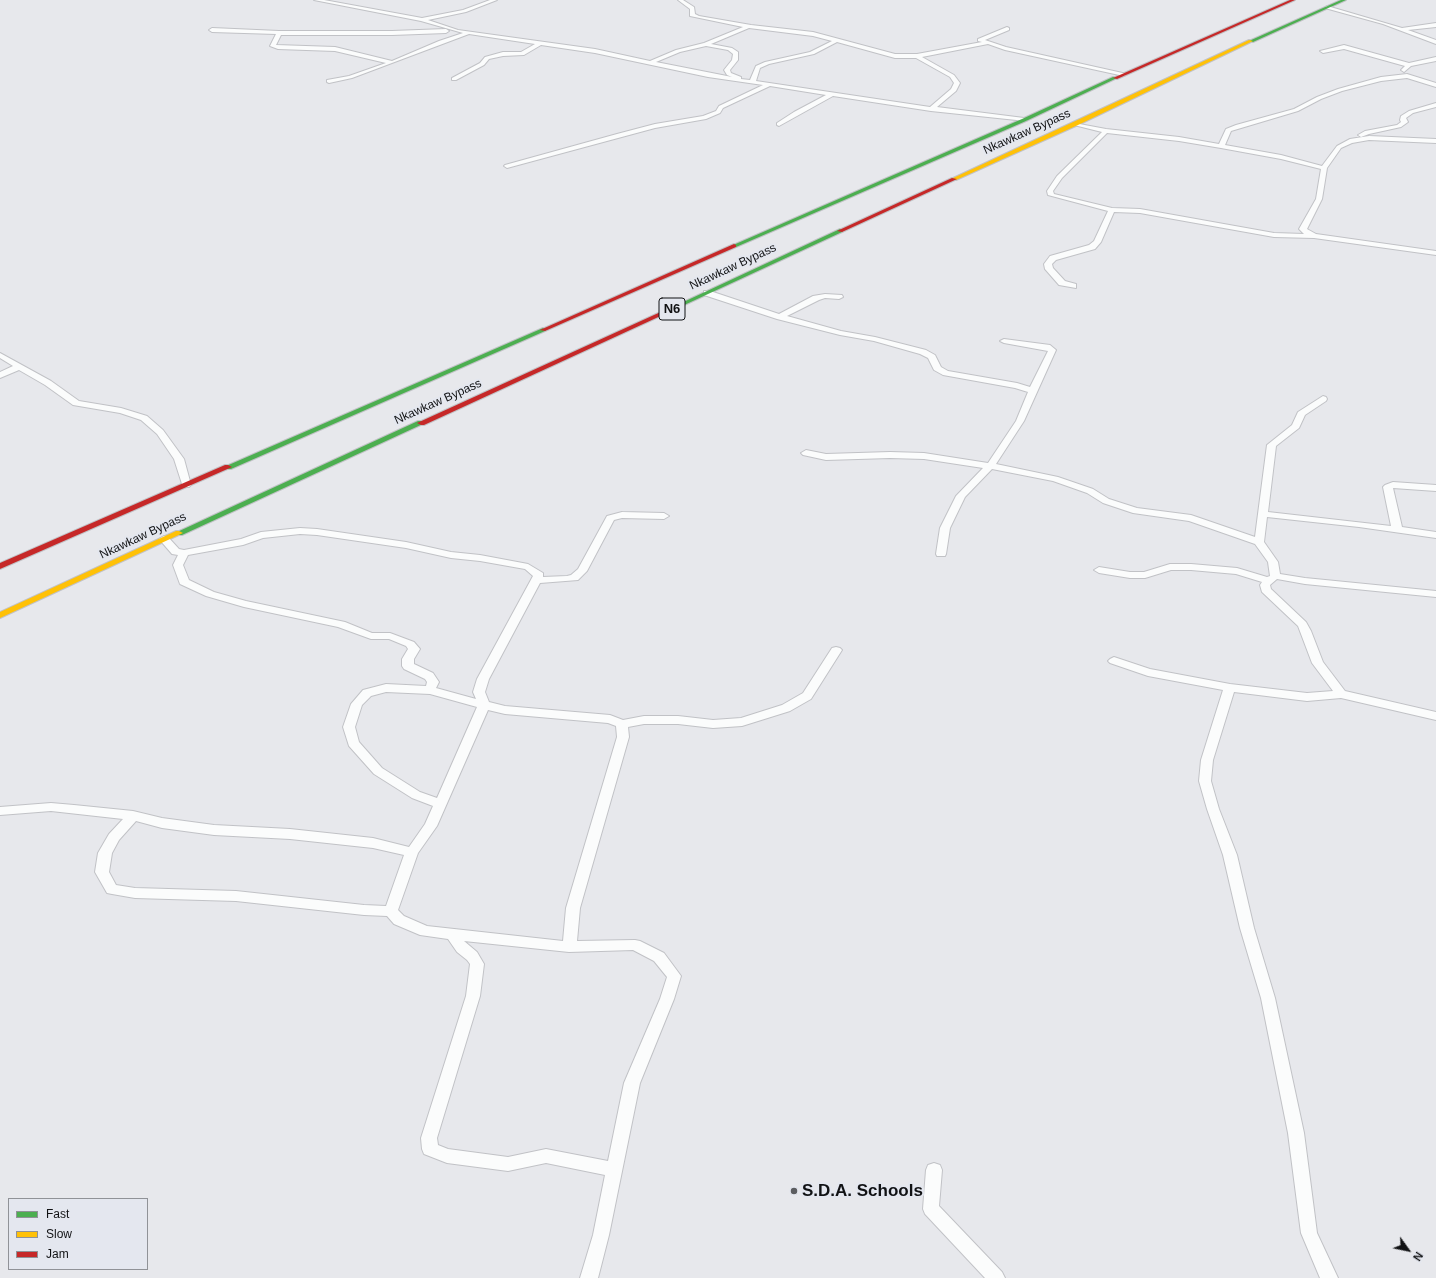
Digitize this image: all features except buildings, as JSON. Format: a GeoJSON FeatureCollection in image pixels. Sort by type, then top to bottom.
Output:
{"type":"FeatureCollection","features":[{"type":"Feature","properties":{"kind":"highway","name":"Nkawkaw Bypass"},"geometry":{"type":"LineString","coordinates":[[0,566],[1024,120],[1124,74],[1293,0]]}},
{"type":"Feature","properties":{"kind":"highway","name":"Nkawkaw Bypass"},"geometry":{"type":"LineString","coordinates":[[0,615],[707,293],[913,197],[1076,124],[1327,6],[1344,0]]}},
{"type":"Feature","properties":{"kind":"street"},"geometry":{"type":"LineString","coordinates":[[316,0],[422,20],[454,30],[595,51],[708,74],[931,109],[1024,120]]}},
{"type":"Feature","properties":{"kind":"street"},"geometry":{"type":"LineString","coordinates":[[422,20],[464,11],[495,0]]}},
{"type":"Feature","properties":{"kind":"street"},"geometry":{"type":"LineString","coordinates":[[680,0],[692,8],[692,15],[751,27],[813,34],[895,56],[917,56],[986,43]]}},
{"type":"Feature","properties":{"kind":"street"},"geometry":{"type":"LineString","coordinates":[[1327,6],[1401,29],[1436,42]]}},
{"type":"Feature","properties":{"kind":"street"},"geometry":{"type":"LineString","coordinates":[[1401,29],[1436,25]]}},
{"type":"Feature","properties":{"kind":"street"},"geometry":{"type":"LineString","coordinates":[[650,62],[678,51],[706,44],[725,35],[751,27]]}},
{"type":"Feature","properties":{"kind":"street"},"geometry":{"type":"LineString","coordinates":[[212,30],[279,33],[392,33],[454,30]]}},
{"type":"Feature","properties":{"kind":"street"},"geometry":{"type":"LineString","coordinates":[[1007,30],[980,40],[986,43],[1124,74]]}},
{"type":"Feature","properties":{"kind":"street"},"geometry":{"type":"LineString","coordinates":[[279,33],[273,46],[280,48],[335,49],[356,55],[393,62]]}},
{"type":"Feature","properties":{"kind":"street"},"geometry":{"type":"LineString","coordinates":[[329,81],[350,77],[393,62],[441,42],[470,33]]}},
{"type":"Feature","properties":{"kind":"street"},"geometry":{"type":"LineString","coordinates":[[753,81],[758,67],[767,63],[812,53],[837,40]]}},
{"type":"Feature","properties":{"kind":"street"},"geometry":{"type":"LineString","coordinates":[[454,79],[482,64],[483,61],[488,58],[503,54],[522,54],[540,43]]}},
{"type":"Feature","properties":{"kind":"street"},"geometry":{"type":"LineString","coordinates":[[706,44],[736,53],[735,60],[727,70],[729,74],[740,79]]}},
{"type":"Feature","properties":{"kind":"street"},"geometry":{"type":"LineString","coordinates":[[1323,51],[1344,47],[1409,65],[1436,59]]}},
{"type":"Feature","properties":{"kind":"street"},"geometry":{"type":"LineString","coordinates":[[917,56],[952,76],[957,83],[954,90],[945,99],[931,109]]}},
{"type":"Feature","properties":{"kind":"street"},"geometry":{"type":"LineString","coordinates":[[1407,76],[1404,74],[1404,70],[1409,65]]}},
{"type":"Feature","properties":{"kind":"street"},"geometry":{"type":"LineString","coordinates":[[1221,146],[1228,130],[1296,110],[1319,98],[1340,90],[1381,79],[1407,76],[1436,85]]}},
{"type":"Feature","properties":{"kind":"street"},"geometry":{"type":"LineString","coordinates":[[507,166],[633,132],[704,118],[718,112],[722,107],[771,84]]}},
{"type":"Feature","properties":{"kind":"street"},"geometry":{"type":"LineString","coordinates":[[779,124],[832,94]]}},
{"type":"Feature","properties":{"kind":"street"},"geometry":{"type":"LineString","coordinates":[[1314,236],[1307,233],[1303,229],[1319,199],[1324,168],[1339,147],[1367,132],[1399,126],[1406,122],[1403,118],[1412,112],[1436,105]]}},
{"type":"Feature","properties":{"kind":"street"},"geometry":{"type":"LineString","coordinates":[[1076,124],[1106,131],[1179,139],[1221,146],[1281,157],[1324,168]]}},
{"type":"Feature","properties":{"kind":"street"},"geometry":{"type":"LineString","coordinates":[[1106,131],[1076,159],[1050,190],[1050,194],[1112,210],[1140,211],[1274,235],[1314,236],[1436,252]]}},
{"type":"Feature","properties":{"kind":"street"},"geometry":{"type":"LineString","coordinates":[[1350,141],[1369,138],[1436,141]]}},
{"type":"Feature","properties":{"kind":"street"},"geometry":{"type":"LineString","coordinates":[[1073,286],[1062,283],[1049,269],[1048,264],[1053,258],[1092,247],[1097,242],[1112,210]]}},
{"type":"Feature","properties":{"kind":"street"},"geometry":{"type":"LineString","coordinates":[[707,293],[780,317],[840,333],[875,339],[924,352],[932,357],[936,368],[946,373],[1017,386],[1033,391]]}},
{"type":"Feature","properties":{"kind":"street"},"geometry":{"type":"LineString","coordinates":[[780,317],[816,298],[825,296],[839,297]]}},
{"type":"Feature","properties":{"kind":"street"},"geometry":{"type":"LineString","coordinates":[[941,554],[945,528],[961,496],[990,466],[1020,421],[1052,350],[1046,347],[1004,341]]}},
{"type":"Feature","properties":{"kind":"street"},"geometry":{"type":"LineString","coordinates":[[0,355],[48,383],[76,403],[134,414],[153,424],[179,459],[186,485]]}},
{"type":"Feature","properties":{"kind":"street"},"geometry":{"type":"LineString","coordinates":[[0,375],[20,366]]}},
{"type":"Feature","properties":{"kind":"street"},"geometry":{"type":"LineString","coordinates":[[1259,542],[1272,446],[1296,426],[1301,414],[1323,399]]}},
{"type":"Feature","properties":{"kind":"street"},"geometry":{"type":"LineString","coordinates":[[806,453],[826,457],[890,455],[924,456],[990,466],[1055,479],[1090,491],[1106,501],[1136,511],[1191,518],[1259,542],[1274,562],[1272,578],[1265,585],[1266,590],[1302,624],[1318,663],[1341,694]]}},
{"type":"Feature","properties":{"kind":"street"},"geometry":{"type":"LineString","coordinates":[[1396,529],[1388,487],[1393,485],[1436,488]]}},
{"type":"Feature","properties":{"kind":"street"},"geometry":{"type":"LineString","coordinates":[[537,580],[574,578],[582,571],[610,518],[622,514],[664,516]]}},
{"type":"Feature","properties":{"kind":"street"},"geometry":{"type":"LineString","coordinates":[[1263,514],[1436,535]]}},
{"type":"Feature","properties":{"kind":"street"},"geometry":{"type":"LineString","coordinates":[[164,539],[176,552],[184,553],[243,542],[261,535],[300,531],[317,532],[406,545],[451,555],[513,564],[528,567],[536,571],[539,575],[483,679],[479,692],[484,705],[431,826],[412,852],[391,911]]}},
{"type":"Feature","properties":{"kind":"street"},"geometry":{"type":"LineString","coordinates":[[184,553],[178,566],[184,582],[210,594],[244,604],[341,624],[371,636],[390,636],[410,644],[414,649],[408,659],[408,666],[429,676],[433,682],[430,690]]}},
{"type":"Feature","properties":{"kind":"street"},"geometry":{"type":"LineString","coordinates":[[1099,570],[1130,575],[1145,575],[1170,567],[1191,567],[1237,571],[1272,578],[1436,594]]}},
{"type":"Feature","properties":{"kind":"street"},"geometry":{"type":"LineString","coordinates":[[440,804],[416,795],[378,771],[353,743],[349,726],[357,704],[367,693],[386,688],[430,690],[505,710],[610,719],[622,724],[644,720],[678,720],[714,724],[742,722],[786,708],[807,696],[836,650]]}},
{"type":"Feature","properties":{"kind":"street"},"geometry":{"type":"LineString","coordinates":[[1114,661],[1148,672],[1230,688],[1307,697],[1341,694],[1436,716]]}},
{"type":"Feature","properties":{"kind":"street"},"geometry":{"type":"LineString","coordinates":[[1230,688],[1207,760],[1206,781],[1213,809],[1230,855],[1247,928],[1268,998],[1296,1133],[1310,1233],[1329,1278]]}},
{"type":"Feature","properties":{"kind":"street"},"geometry":{"type":"LineString","coordinates":[[569,947],[573,908],[623,737],[622,724]]}},
{"type":"Feature","properties":{"kind":"street"},"geometry":{"type":"LineString","coordinates":[[0,811],[51,807],[133,816],[162,823],[214,830],[290,834],[374,843],[412,852]]}},
{"type":"Feature","properties":{"kind":"street"},"geometry":{"type":"LineString","coordinates":[[133,816],[114,837],[105,853],[102,872],[112,889],[135,893],[236,896],[364,910],[391,911],[399,920],[425,931],[569,947],[635,945],[659,957],[674,976],[667,999],[632,1083],[601,1235],[589,1278]]}},
{"type":"Feature","properties":{"kind":"street"},"geometry":{"type":"LineString","coordinates":[[455,934],[455,939],[462,948],[472,956],[477,964],[473,996],[429,1138],[430,1149],[447,1156],[508,1164],[546,1156],[614,1169]]}},
{"type":"Feature","properties":{"kind":"street"},"geometry":{"type":"LineString","coordinates":[[934,1170],[931,1209],[996,1278]]}},
{"type":"Feature","properties":{"kind":"traffic: fast"},"geometry":{"type":"LineString","coordinates":[[1251,41],[1344,0]]}},
{"type":"Feature","properties":{"kind":"traffic: fast"},"geometry":{"type":"LineString","coordinates":[[734,246],[1024,120],[1115,78]]}},
{"type":"Feature","properties":{"kind":"traffic: fast"},"geometry":{"type":"LineString","coordinates":[[665,312],[840,231]]}},
{"type":"Feature","properties":{"kind":"traffic: fast"},"geometry":{"type":"LineString","coordinates":[[228,467],[543,330]]}},
{"type":"Feature","properties":{"kind":"traffic: fast"},"geometry":{"type":"LineString","coordinates":[[179,533],[421,423]]}},
{"type":"Feature","properties":{"kind":"traffic: slow"},"geometry":{"type":"LineString","coordinates":[[954,179],[1076,124],[1251,41]]}},
{"type":"Feature","properties":{"kind":"traffic: slow"},"geometry":{"type":"LineString","coordinates":[[0,615],[179,533]]}},
{"type":"Feature","properties":{"kind":"traffic: jam"},"geometry":{"type":"LineString","coordinates":[[1115,78],[1293,0]]}},
{"type":"Feature","properties":{"kind":"traffic: jam"},"geometry":{"type":"LineString","coordinates":[[840,231],[954,179]]}},
{"type":"Feature","properties":{"kind":"traffic: jam"},"geometry":{"type":"LineString","coordinates":[[543,330],[734,246]]}},
{"type":"Feature","properties":{"kind":"traffic: jam"},"geometry":{"type":"LineString","coordinates":[[421,423],[665,312]]}},
{"type":"Feature","properties":{"kind":"traffic: jam"},"geometry":{"type":"LineString","coordinates":[[0,566],[228,467]]}},
{"type":"Feature","properties":{"kind":"place","name":"S.D.A. Schools"},"geometry":{"type":"Point","coordinates":[794,1191]}}]}
